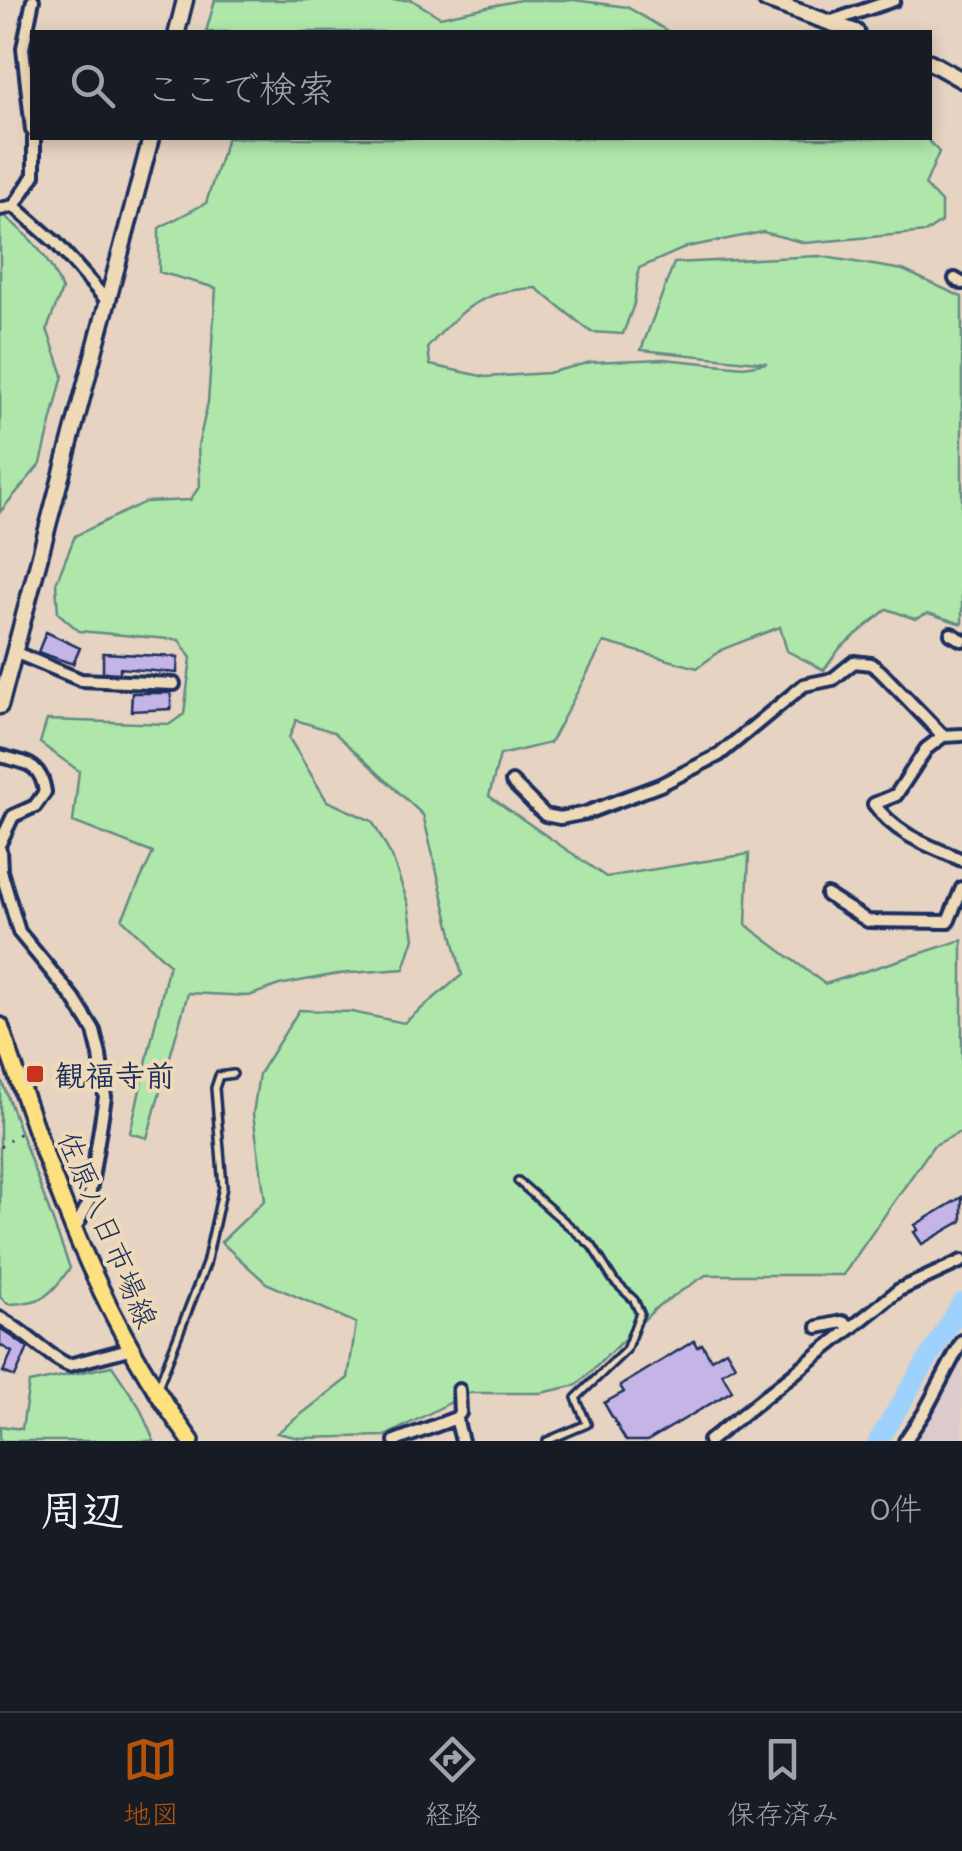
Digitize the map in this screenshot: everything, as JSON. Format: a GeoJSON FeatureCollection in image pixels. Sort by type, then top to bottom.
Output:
{"type":"FeatureCollection","features":[{"type":"Feature","properties":{"kind":"main road","name":"佐原八日市場線"},"geometry":{"type":"LineString","coordinates":[[0,1026],[94,1280],[129,1349],[190,1441]]}},
{"type":"Feature","properties":{"kind":"street"},"geometry":{"type":"LineString","coordinates":[[30,110],[24,48],[32,0]]}},
{"type":"Feature","properties":{"kind":"street"},"geometry":{"type":"LineString","coordinates":[[178,30],[185,0]]}},
{"type":"Feature","properties":{"kind":"street"},"geometry":{"type":"LineString","coordinates":[[766,0],[850,30]]}},
{"type":"Feature","properties":{"kind":"street"},"geometry":{"type":"LineString","coordinates":[[828,22],[894,0]]}},
{"type":"Feature","properties":{"kind":"street"},"geometry":{"type":"LineString","coordinates":[[932,63],[962,80]]}},
{"type":"Feature","properties":{"kind":"street"},"geometry":{"type":"LineString","coordinates":[[0,209],[14,206],[34,175],[34,140]]}},
{"type":"Feature","properties":{"kind":"street"},"geometry":{"type":"LineString","coordinates":[[0,706],[150,140]]}},
{"type":"Feature","properties":{"kind":"street"},"geometry":{"type":"LineString","coordinates":[[14,206],[56,243],[109,303]]}},
{"type":"Feature","properties":{"kind":"street"},"geometry":{"type":"LineString","coordinates":[[14,652],[80,680],[174,684]]}},
{"type":"Feature","properties":{"kind":"street"},"geometry":{"type":"LineString","coordinates":[[512,782],[545,816],[560,818],[586,813],[660,786],[720,755],[804,685],[832,679],[854,662],[871,664],[880,671],[943,736]]}},
{"type":"Feature","properties":{"kind":"street"},"geometry":{"type":"LineString","coordinates":[[962,735],[943,736],[926,750],[896,795],[874,804],[885,820],[905,836],[962,860]]}},
{"type":"Feature","properties":{"kind":"street"},"geometry":{"type":"LineString","coordinates":[[0,756],[32,765],[42,775],[44,792],[34,806],[13,816],[0,846],[1,871],[19,932],[74,999],[94,1031],[100,1055],[105,1098],[94,1170],[88,1204],[78,1222],[71,1225]]}},
{"type":"Feature","properties":{"kind":"street"},"geometry":{"type":"LineString","coordinates":[[826,895],[868,921],[948,922],[962,888]]}},
{"type":"Feature","properties":{"kind":"street"},"geometry":{"type":"LineString","coordinates":[[708,1441],[900,1290],[962,1261]]}},
{"type":"Feature","properties":{"kind":"street"},"geometry":{"type":"LineString","coordinates":[[0,1318],[32,1337],[62,1363],[129,1349]]}},
{"type":"Feature","properties":{"kind":"street"},"geometry":{"type":"LineString","coordinates":[[818,1327],[842,1322],[853,1326]]}},
{"type":"Feature","properties":{"kind":"street"},"geometry":{"type":"LineString","coordinates":[[905,1441],[962,1341]]}},
{"type":"Feature","properties":{"kind":"street"},"geometry":{"type":"LineString","coordinates":[[395,1441],[456,1418],[460,1413],[459,1390]]}},
{"type":"Feature","properties":{"kind":"street"},"geometry":{"type":"LineString","coordinates":[[456,1418],[462,1441]]}},
{"type":"Feature","properties":{"kind":"lane"},"geometry":{"type":"LineString","coordinates":[[156,1394],[162,1370],[206,1264],[223,1187],[215,1088],[219,1076],[232,1074]]}},
{"type":"Feature","properties":{"kind":"lane"},"geometry":{"type":"LineString","coordinates":[[518,1181],[592,1246],[640,1313],[626,1350],[576,1398],[587,1424],[547,1441]]}},
{"type":"Feature","properties":{"kind":"path"},"geometry":{"type":"LineString","coordinates":[[0,1147],[18,1134]]}},
{"type":"Feature","properties":{"kind":"shaded area"},"geometry":{"type":"Polygon","coordinates":[[[962,1346],[962,1441],[911,1441],[962,1346]]]}},
{"type":"Feature","properties":{"kind":"green space"},"geometry":{"type":"Polygon","coordinates":[[[215,0],[412,0],[440,17],[520,0],[574,0],[627,7],[666,30],[207,30],[215,0]]]}},
{"type":"Feature","properties":{"kind":"green space"},"geometry":{"type":"Polygon","coordinates":[[[226,140],[928,140],[939,152],[925,185],[941,202],[941,222],[926,232],[805,243],[763,232],[687,247],[639,268],[634,304],[623,334],[591,332],[536,288],[487,297],[463,312],[428,347],[430,365],[486,377],[548,373],[591,362],[664,359],[744,367],[767,363],[641,350],[674,263],[819,256],[903,270],[962,297],[962,624],[928,613],[915,619],[887,609],[840,648],[824,670],[787,651],[780,627],[723,649],[697,668],[604,642],[550,743],[500,755],[489,796],[606,877],[749,854],[746,925],[825,984],[962,940],[962,1131],[933,1146],[843,1275],[706,1275],[658,1306],[577,1385],[541,1393],[469,1393],[385,1436],[300,1438],[277,1433],[348,1378],[356,1323],[266,1283],[221,1242],[265,1200],[253,1114],[259,1074],[299,1010],[352,1012],[404,1023],[462,975],[423,815],[334,732],[296,720],[289,738],[327,801],[372,821],[392,857],[408,903],[414,938],[404,969],[337,974],[279,985],[249,996],[188,993],[147,1138],[130,1133],[169,964],[122,919],[153,853],[73,822],[79,771],[40,743],[47,720],[170,724],[184,714],[191,658],[179,640],[79,631],[58,613],[56,583],[75,536],[145,502],[190,500],[200,486],[198,446],[208,402],[216,288],[159,272],[159,228],[206,203],[226,140]]]}},
{"type":"Feature","properties":{"kind":"green space"},"geometry":{"type":"Polygon","coordinates":[[[0,216],[38,248],[62,290],[47,329],[63,375],[41,463],[0,512],[0,216]]]}},
{"type":"Feature","properties":{"kind":"green space"},"geometry":{"type":"Polygon","coordinates":[[[0,1076],[70,1268],[45,1296],[8,1304],[0,1297],[0,1076]]]}},
{"type":"Feature","properties":{"kind":"green space"},"geometry":{"type":"Polygon","coordinates":[[[112,1366],[139,1406],[154,1441],[0,1441],[0,1426],[22,1429],[29,1383],[112,1366]]]}},
{"type":"Feature","properties":{"kind":"building"},"geometry":{"type":"Polygon","coordinates":[[[46,632],[80,648],[73,664],[38,652],[46,632]]]}},
{"type":"Feature","properties":{"kind":"building"},"geometry":{"type":"Polygon","coordinates":[[[103,653],[178,657],[177,673],[120,668],[120,673],[103,672],[103,653]]]}},
{"type":"Feature","properties":{"kind":"building"},"geometry":{"type":"Polygon","coordinates":[[[132,693],[171,693],[171,709],[131,711],[132,693]]]}},
{"type":"Feature","properties":{"kind":"building"},"geometry":{"type":"Polygon","coordinates":[[[962,1197],[962,1221],[922,1244],[914,1232],[918,1230],[915,1225],[962,1197]]]}},
{"type":"Feature","properties":{"kind":"building"},"geometry":{"type":"Polygon","coordinates":[[[0,1328],[28,1348],[15,1377],[3,1372],[12,1352],[0,1345],[0,1328]]]}},
{"type":"Feature","properties":{"kind":"building"},"geometry":{"type":"Polygon","coordinates":[[[694,1341],[697,1347],[702,1344],[711,1359],[726,1350],[735,1365],[722,1373],[732,1391],[647,1441],[626,1441],[604,1403],[624,1392],[620,1386],[694,1341]]]}},
{"type":"Feature","properties":{"kind":"waterway"},"geometry":{"type":"LineString","coordinates":[[878,1441],[962,1303]]}},
{"type":"Feature","properties":{"kind":"place","name":"観福寺前"},"geometry":{"type":"Point","coordinates":[35,1074]}}]}
